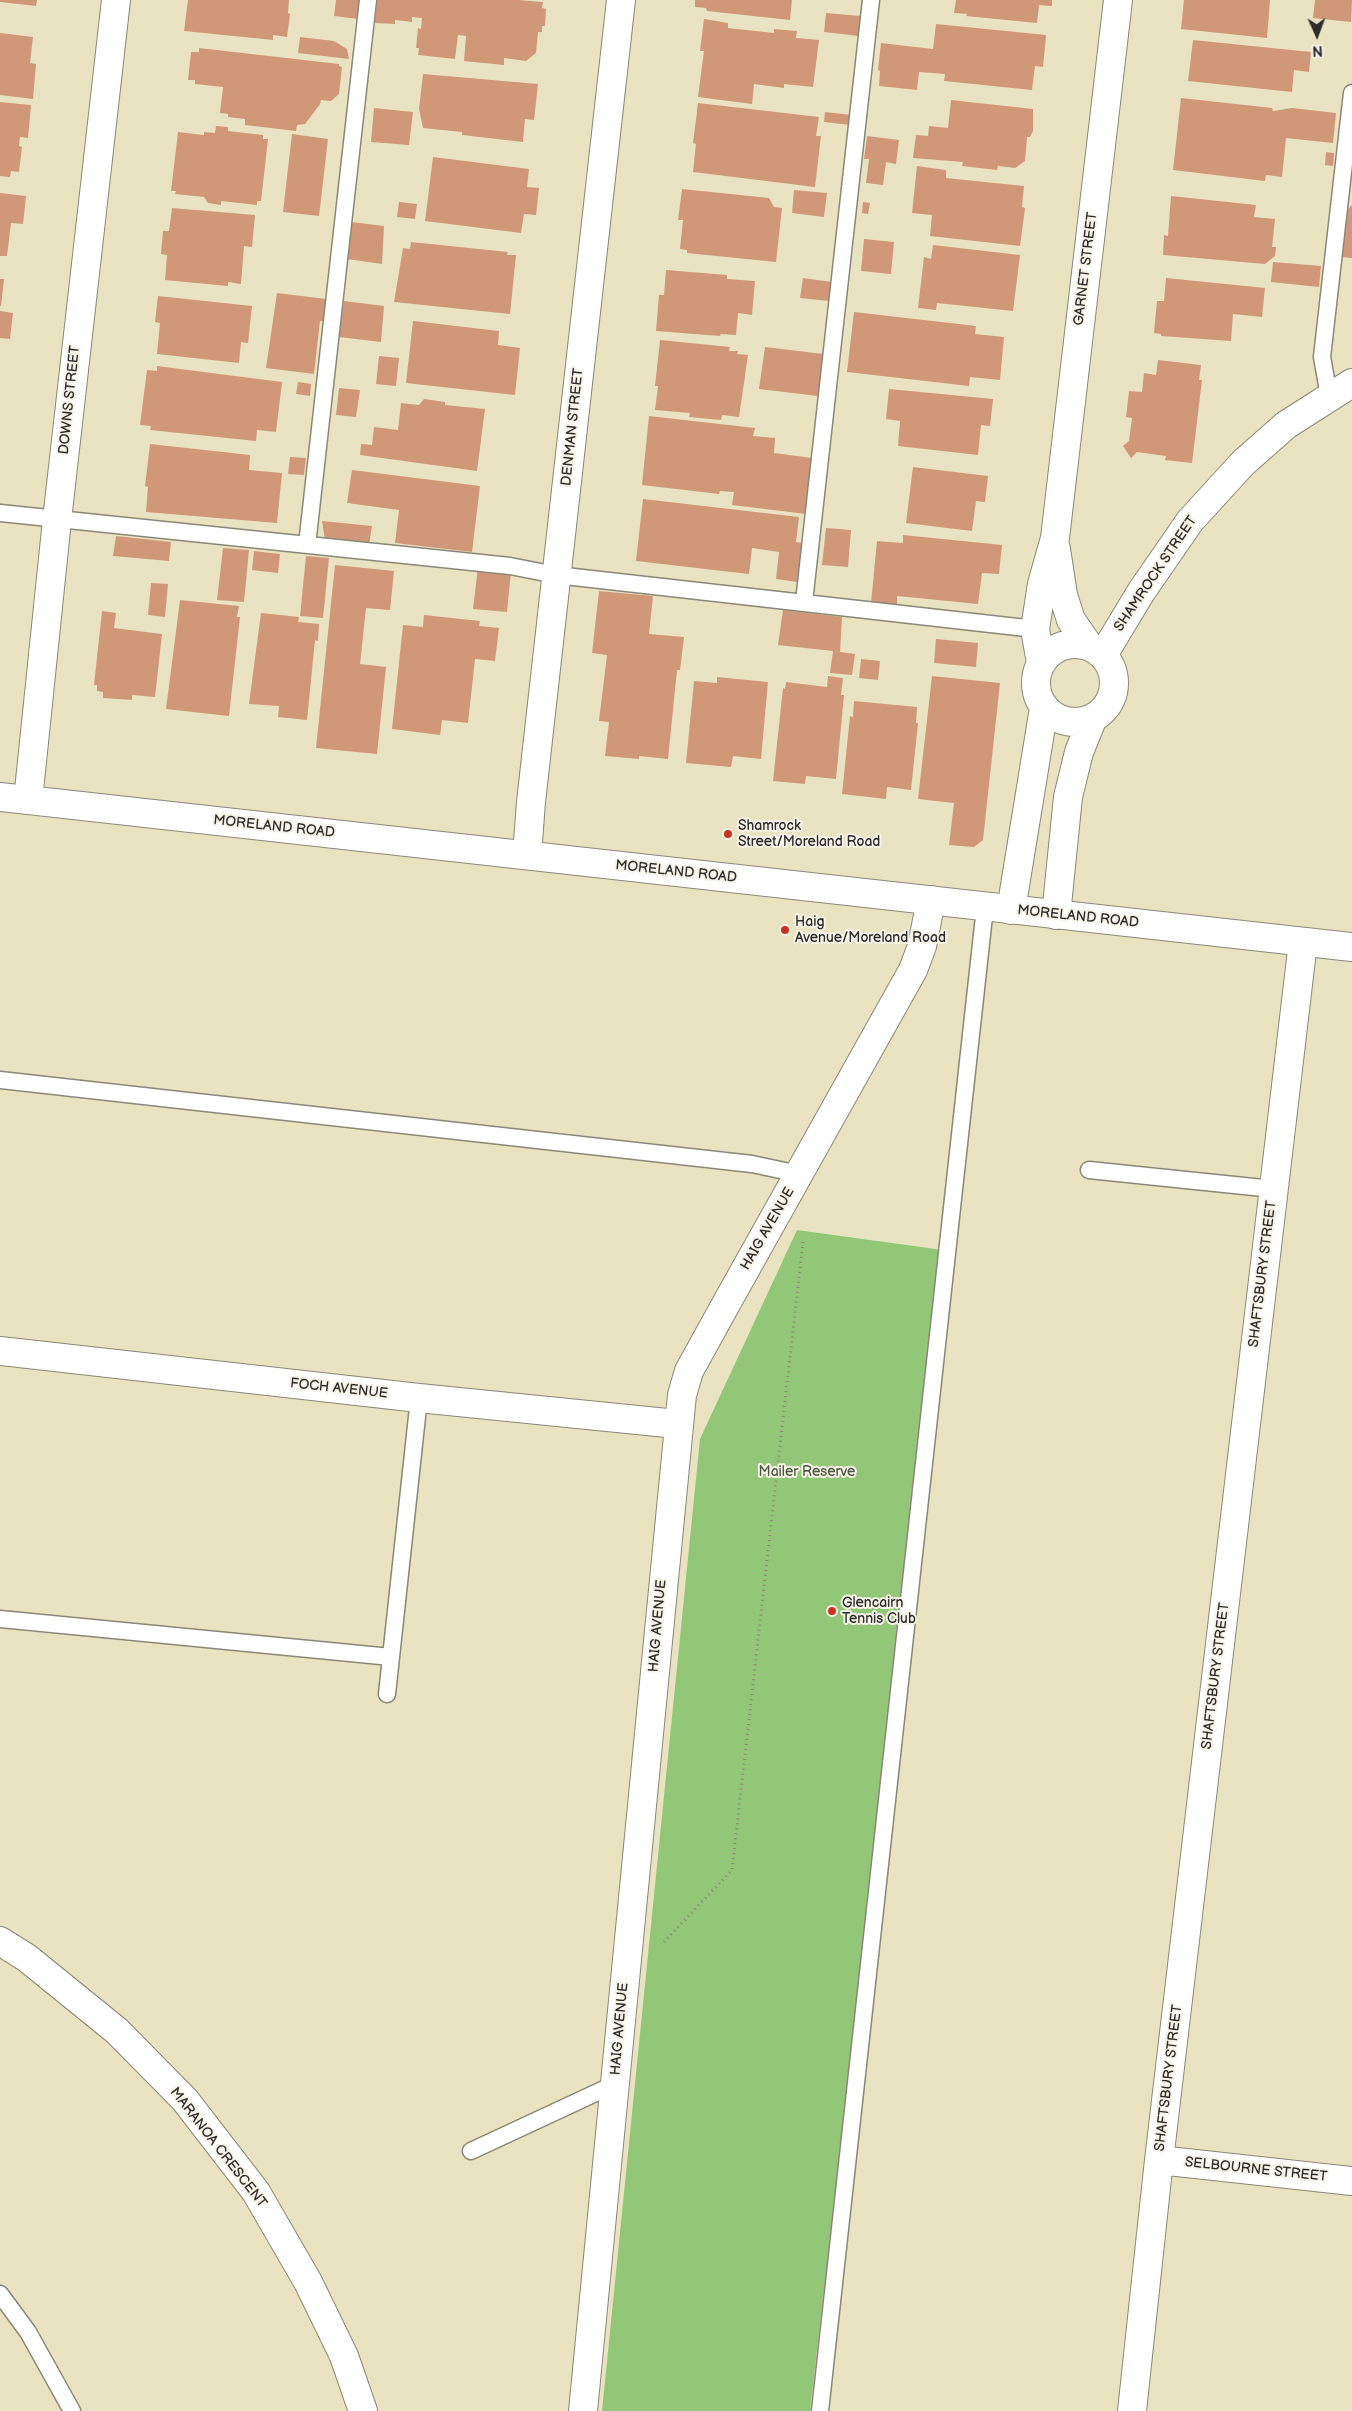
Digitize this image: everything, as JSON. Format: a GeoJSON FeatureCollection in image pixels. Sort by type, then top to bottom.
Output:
{"type":"FeatureCollection","features":[{"type":"Feature","properties":{"kind":"street","name":"DOWNS STREET"},"geometry":{"type":"LineString","coordinates":[[28,800],[56,520],[116,0]]}},
{"type":"Feature","properties":{"kind":"street","name":"DENMAN STREET"},"geometry":{"type":"LineString","coordinates":[[527,855],[556,574],[621,0]]}},
{"type":"Feature","properties":{"kind":"street","name":"GARNET STREET"},"geometry":{"type":"LineString","coordinates":[[1040,663],[1035,629],[1042,584],[1055,538],[1118,0]]}},
{"type":"Feature","properties":{"kind":"street","name":"SHAMROCK STREET"},"geometry":{"type":"LineString","coordinates":[[1096,651],[1141,592],[1190,521],[1243,464],[1286,425],[1340,390]]}},
{"type":"Feature","properties":{"kind":"street","name":"GARNET STREET"},"geometry":{"type":"LineString","coordinates":[[1055,538],[1065,602],[1071,620],[1096,651]]}},
{"type":"Feature","properties":{"kind":"street"},"geometry":{"type":"LineString","coordinates":[[1067,644],[1096,651],[1110,666],[1114,678],[1114,690],[1110,702],[1092,720],[1079,723],[1065,722],[1053,717],[1038,698],[1035,686],[1036,674],[1040,663],[1048,654],[1067,644]]}},
{"type":"Feature","properties":{"kind":"street"},"geometry":{"type":"LineString","coordinates":[[1012,910],[1044,708]]}},
{"type":"Feature","properties":{"kind":"street"},"geometry":{"type":"LineString","coordinates":[[1056,915],[1068,800],[1079,752],[1092,720]]}},
{"type":"Feature","properties":{"kind":"street"},"geometry":{"type":"LineString","coordinates":[[1029,795],[1068,800]]}},
{"type":"Feature","properties":{"kind":"street","name":"MORELAND ROAD"},"geometry":{"type":"LineString","coordinates":[[0,797],[1352,947]]}},
{"type":"Feature","properties":{"kind":"street","name":"HAIG AVENUE"},"geometry":{"type":"LineString","coordinates":[[583,2411],[682,1395],[689,1371],[914,970],[922,946],[931,900]]}},
{"type":"Feature","properties":{"kind":"street","name":"SHAFTSBURY STREET"},"geometry":{"type":"LineString","coordinates":[[1132,2411],[1159,2160],[1303,942]]}},
{"type":"Feature","properties":{"kind":"street","name":"FOCH AVENUE"},"geometry":{"type":"LineString","coordinates":[[0,1351],[419,1398],[678,1424]]}},
{"type":"Feature","properties":{"kind":"street","name":"MARANOA CRESCENT"},"geometry":{"type":"LineString","coordinates":[[0,1941],[27,1958],[116,2031],[185,2100],[256,2192],[308,2282],[344,2356],[363,2411]]}},
{"type":"Feature","properties":{"kind":"street","name":"SELBOURNE STREET"},"geometry":{"type":"LineString","coordinates":[[1159,2160],[1352,2181]]}},
{"type":"Feature","properties":{"kind":"lane"},"geometry":{"type":"LineString","coordinates":[[307,545],[368,0]]}},
{"type":"Feature","properties":{"kind":"lane"},"geometry":{"type":"LineString","coordinates":[[804,602],[871,0]]}},
{"type":"Feature","properties":{"kind":"lane"},"geometry":{"type":"LineString","coordinates":[[1340,390],[1322,357],[1352,93]]}},
{"type":"Feature","properties":{"kind":"lane"},"geometry":{"type":"LineString","coordinates":[[0,513],[510,566],[556,574],[1035,629]]}},
{"type":"Feature","properties":{"kind":"lane"},"geometry":{"type":"LineString","coordinates":[[820,2411],[984,907]]}},
{"type":"Feature","properties":{"kind":"lane"},"geometry":{"type":"LineString","coordinates":[[0,1080],[752,1164],[799,1174]]}},
{"type":"Feature","properties":{"kind":"lane"},"geometry":{"type":"LineString","coordinates":[[1089,1170],[1273,1189]]}},
{"type":"Feature","properties":{"kind":"lane"},"geometry":{"type":"LineString","coordinates":[[387,1694],[419,1398]]}},
{"type":"Feature","properties":{"kind":"lane"},"geometry":{"type":"LineString","coordinates":[[0,1619],[391,1657]]}},
{"type":"Feature","properties":{"kind":"lane"},"geometry":{"type":"LineString","coordinates":[[471,2151],[615,2084]]}},
{"type":"Feature","properties":{"kind":"lane"},"geometry":{"type":"LineString","coordinates":[[0,2294],[28,2332],[72,2411]]}},
{"type":"Feature","properties":{"kind":"path"},"geometry":{"type":"LineString","coordinates":[[663,1950],[664,1940],[732,1870],[803,1240]]}},
{"type":"Feature","properties":{"kind":"green space","name":"Mailer Reserve"},"geometry":{"type":"Polygon","coordinates":[[[797,1230],[943,1250],[810,2411],[602,2411],[700,1439],[797,1230]]]}},
{"type":"Feature","properties":{"kind":"building"},"geometry":{"type":"Polygon","coordinates":[[[0,0],[37,0],[36,6],[0,2],[0,0]]]}},
{"type":"Feature","properties":{"kind":"building"},"geometry":{"type":"Polygon","coordinates":[[[188,0],[289,0],[288,13],[290,14],[287,37],[273,35],[273,40],[184,31],[188,0]]]}},
{"type":"Feature","properties":{"kind":"building"},"geometry":{"type":"Polygon","coordinates":[[[336,0],[360,0],[358,19],[334,16],[336,0]]]}},
{"type":"Feature","properties":{"kind":"building"},"geometry":{"type":"Polygon","coordinates":[[[377,0],[519,0],[543,2],[542,8],[546,9],[545,26],[542,26],[542,32],[538,32],[536,53],[526,61],[504,58],[504,65],[464,61],[466,36],[458,35],[455,59],[418,55],[419,48],[416,48],[418,28],[421,29],[422,18],[412,17],[412,22],[395,20],[395,24],[375,23],[377,0]]]}},
{"type":"Feature","properties":{"kind":"building"},"geometry":{"type":"Polygon","coordinates":[[[695,0],[792,0],[790,20],[707,11],[706,8],[695,7],[695,0]]]}},
{"type":"Feature","properties":{"kind":"building"},"geometry":{"type":"Polygon","coordinates":[[[956,0],[1052,0],[1052,6],[1039,5],[1037,23],[966,16],[967,14],[954,13],[956,0]]]}},
{"type":"Feature","properties":{"kind":"building"},"geometry":{"type":"Polygon","coordinates":[[[1184,0],[1270,0],[1267,38],[1181,29],[1184,0]]]}},
{"type":"Feature","properties":{"kind":"building"},"geometry":{"type":"Polygon","coordinates":[[[1315,0],[1352,0],[1351,22],[1313,18],[1315,0]]]}},
{"type":"Feature","properties":{"kind":"building"},"geometry":{"type":"Polygon","coordinates":[[[826,13],[861,16],[859,36],[824,32],[826,13]]]}},
{"type":"Feature","properties":{"kind":"building"},"geometry":{"type":"Polygon","coordinates":[[[704,19],[728,23],[728,28],[774,33],[774,29],[797,31],[796,38],[819,40],[813,87],[784,84],[784,88],[754,84],[752,104],[698,97],[704,51],[700,51],[704,19]]]}},
{"type":"Feature","properties":{"kind":"building"},"geometry":{"type":"Polygon","coordinates":[[[936,24],[1046,35],[1043,67],[1035,66],[1032,90],[944,81],[945,74],[919,72],[917,90],[879,86],[880,71],[878,70],[881,43],[933,49],[936,24]]]}},
{"type":"Feature","properties":{"kind":"building"},"geometry":{"type":"Polygon","coordinates":[[[0,33],[33,37],[30,63],[36,64],[33,99],[0,95],[0,33]]]}},
{"type":"Feature","properties":{"kind":"building"},"geometry":{"type":"Polygon","coordinates":[[[300,37],[334,41],[347,49],[349,59],[298,53],[300,37]]]}},
{"type":"Feature","properties":{"kind":"building"},"geometry":{"type":"Polygon","coordinates":[[[1193,40],[1311,52],[1309,72],[1294,70],[1292,92],[1188,81],[1193,40]]]}},
{"type":"Feature","properties":{"kind":"building"},"geometry":{"type":"Polygon","coordinates":[[[199,48],[339,64],[342,67],[339,94],[331,101],[321,100],[305,124],[297,125],[296,131],[245,125],[245,119],[228,117],[228,114],[220,113],[223,87],[195,84],[195,80],[188,80],[191,52],[199,52],[199,48]]]}},
{"type":"Feature","properties":{"kind":"building"},"geometry":{"type":"Polygon","coordinates":[[[423,74],[538,84],[534,120],[525,119],[523,142],[462,135],[462,132],[423,128],[419,109],[423,74]]]}},
{"type":"Feature","properties":{"kind":"building"},"geometry":{"type":"Polygon","coordinates":[[[1181,98],[1272,108],[1273,111],[1292,108],[1336,113],[1333,143],[1286,138],[1282,177],[1266,175],[1265,181],[1173,170],[1181,98]]]}},
{"type":"Feature","properties":{"kind":"building"},"geometry":{"type":"Polygon","coordinates":[[[951,100],[1033,109],[1033,131],[1030,137],[1027,137],[1025,161],[1015,168],[998,166],[997,170],[962,166],[963,162],[913,158],[916,135],[928,136],[929,126],[948,128],[951,100]]]}},
{"type":"Feature","properties":{"kind":"building"},"geometry":{"type":"Polygon","coordinates":[[[0,102],[31,105],[28,138],[20,137],[19,146],[22,147],[19,172],[11,171],[10,177],[0,176],[0,102]]]}},
{"type":"Feature","properties":{"kind":"building"},"geometry":{"type":"Polygon","coordinates":[[[698,103],[819,117],[816,136],[821,136],[815,187],[693,172],[696,144],[693,143],[698,103]]]}},
{"type":"Feature","properties":{"kind":"building"},"geometry":{"type":"Polygon","coordinates":[[[374,108],[413,112],[409,145],[371,142],[374,108]]]}},
{"type":"Feature","properties":{"kind":"building"},"geometry":{"type":"Polygon","coordinates":[[[825,112],[852,115],[850,125],[824,122],[825,112]]]}},
{"type":"Feature","properties":{"kind":"building"},"geometry":{"type":"Polygon","coordinates":[[[216,126],[228,127],[228,131],[263,135],[263,139],[268,139],[261,201],[257,201],[257,205],[221,201],[221,205],[208,203],[204,197],[175,194],[176,191],[171,191],[178,132],[204,135],[204,132],[215,133],[216,126]]]}},
{"type":"Feature","properties":{"kind":"building"},"geometry":{"type":"Polygon","coordinates":[[[292,134],[328,139],[319,216],[283,212],[292,134]]]}},
{"type":"Feature","properties":{"kind":"building"},"geometry":{"type":"Polygon","coordinates":[[[867,136],[899,140],[896,164],[886,162],[883,185],[866,183],[869,159],[864,159],[867,136]]]}},
{"type":"Feature","properties":{"kind":"building"},"geometry":{"type":"Polygon","coordinates":[[[1326,152],[1334,153],[1333,166],[1325,165],[1326,152]]]}},
{"type":"Feature","properties":{"kind":"building"},"geometry":{"type":"Polygon","coordinates":[[[433,157],[529,169],[527,187],[539,188],[536,215],[524,214],[521,233],[425,221],[433,157]]]}},
{"type":"Feature","properties":{"kind":"building"},"geometry":{"type":"Polygon","coordinates":[[[917,166],[946,170],[946,178],[1024,186],[1022,207],[1025,208],[1020,246],[930,236],[932,215],[912,213],[917,166]]]}},
{"type":"Feature","properties":{"kind":"building"},"geometry":{"type":"Polygon","coordinates":[[[682,189],[769,198],[774,207],[782,208],[776,262],[687,253],[687,250],[680,249],[683,220],[678,220],[682,189]]]}},
{"type":"Feature","properties":{"kind":"building"},"geometry":{"type":"Polygon","coordinates":[[[794,190],[827,193],[824,217],[792,213],[794,190]]]}},
{"type":"Feature","properties":{"kind":"building"},"geometry":{"type":"Polygon","coordinates":[[[0,193],[26,196],[23,224],[11,223],[7,256],[0,256],[0,193]]]}},
{"type":"Feature","properties":{"kind":"building"},"geometry":{"type":"Polygon","coordinates":[[[1171,196],[1256,205],[1254,217],[1275,219],[1272,247],[1276,247],[1275,256],[1265,264],[1163,255],[1164,235],[1168,236],[1171,196]]]}},
{"type":"Feature","properties":{"kind":"building"},"geometry":{"type":"Polygon","coordinates":[[[399,202],[417,204],[415,219],[397,217],[399,202]]]}},
{"type":"Feature","properties":{"kind":"building"},"geometry":{"type":"Polygon","coordinates":[[[863,202],[870,203],[868,214],[862,213],[863,202]]]}},
{"type":"Feature","properties":{"kind":"building"},"geometry":{"type":"Polygon","coordinates":[[[1352,205],[1352,258],[1341,257],[1347,210],[1352,205]]]}},
{"type":"Feature","properties":{"kind":"building"},"geometry":{"type":"Polygon","coordinates":[[[172,208],[255,215],[252,247],[244,246],[241,284],[228,282],[228,286],[165,280],[167,255],[161,254],[163,231],[169,231],[172,208]]]}},
{"type":"Feature","properties":{"kind":"building"},"geometry":{"type":"Polygon","coordinates":[[[351,222],[384,226],[382,264],[347,259],[351,222]]]}},
{"type":"Feature","properties":{"kind":"building"},"geometry":{"type":"Polygon","coordinates":[[[864,239],[894,242],[891,274],[861,271],[864,239]]]}},
{"type":"Feature","properties":{"kind":"building"},"geometry":{"type":"Polygon","coordinates":[[[411,242],[508,252],[507,255],[516,255],[510,314],[394,302],[403,248],[410,249],[411,242]]]}},
{"type":"Feature","properties":{"kind":"building"},"geometry":{"type":"Polygon","coordinates":[[[933,245],[1020,255],[1013,311],[937,303],[936,310],[918,308],[924,257],[931,259],[933,245]]]}},
{"type":"Feature","properties":{"kind":"building"},"geometry":{"type":"Polygon","coordinates":[[[1273,262],[1321,266],[1319,287],[1271,282],[1273,262]]]}},
{"type":"Feature","properties":{"kind":"building"},"geometry":{"type":"Polygon","coordinates":[[[666,270],[727,275],[727,279],[755,281],[752,315],[738,313],[736,335],[721,334],[720,336],[656,331],[659,295],[664,295],[666,270]]]}},
{"type":"Feature","properties":{"kind":"building"},"geometry":{"type":"Polygon","coordinates":[[[803,278],[832,282],[829,301],[800,298],[803,278]]]}},
{"type":"Feature","properties":{"kind":"building"},"geometry":{"type":"Polygon","coordinates":[[[1166,278],[1265,288],[1262,317],[1233,314],[1231,341],[1161,336],[1161,334],[1154,333],[1157,301],[1164,301],[1166,278]]]}},
{"type":"Feature","properties":{"kind":"building"},"geometry":{"type":"Polygon","coordinates":[[[0,279],[4,279],[1,306],[0,306],[0,279]]]}},
{"type":"Feature","properties":{"kind":"building"},"geometry":{"type":"Polygon","coordinates":[[[277,293],[326,299],[323,321],[320,321],[314,374],[266,368],[277,293]]]}},
{"type":"Feature","properties":{"kind":"building"},"geometry":{"type":"Polygon","coordinates":[[[158,296],[252,306],[248,343],[241,342],[239,363],[157,354],[160,323],[155,322],[158,296]]]}},
{"type":"Feature","properties":{"kind":"building"},"geometry":{"type":"Polygon","coordinates":[[[344,301],[384,306],[381,342],[339,337],[344,301]]]}},
{"type":"Feature","properties":{"kind":"building"},"geometry":{"type":"Polygon","coordinates":[[[0,311],[13,313],[10,339],[0,338],[0,311]]]}},
{"type":"Feature","properties":{"kind":"building"},"geometry":{"type":"Polygon","coordinates":[[[854,312],[976,326],[975,334],[1004,337],[1000,380],[970,377],[969,386],[847,372],[854,312]]]}},
{"type":"Feature","properties":{"kind":"building"},"geometry":{"type":"Polygon","coordinates":[[[413,321],[499,331],[498,345],[520,348],[515,395],[406,383],[413,321]]]}},
{"type":"Feature","properties":{"kind":"building"},"geometry":{"type":"Polygon","coordinates":[[[660,340],[730,347],[729,351],[738,351],[737,354],[748,355],[739,417],[722,415],[721,420],[689,417],[690,413],[655,410],[658,386],[655,386],[660,340]]]}},
{"type":"Feature","properties":{"kind":"building"},"geometry":{"type":"Polygon","coordinates":[[[765,347],[823,354],[818,396],[759,389],[765,347]]]}},
{"type":"Feature","properties":{"kind":"building"},"geometry":{"type":"Polygon","coordinates":[[[379,356],[399,358],[396,386],[376,384],[379,356]]]}},
{"type":"Feature","properties":{"kind":"building"},"geometry":{"type":"Polygon","coordinates":[[[1158,360],[1201,365],[1199,380],[1202,380],[1192,463],[1165,460],[1166,456],[1137,452],[1131,458],[1123,446],[1129,441],[1132,418],[1126,417],[1129,391],[1142,392],[1144,373],[1156,375],[1158,360]]]}},
{"type":"Feature","properties":{"kind":"building"},"geometry":{"type":"Polygon","coordinates":[[[157,366],[282,382],[276,432],[257,430],[256,441],[150,430],[151,426],[140,425],[147,370],[157,371],[157,366]]]}},
{"type":"Feature","properties":{"kind":"building"},"geometry":{"type":"Polygon","coordinates":[[[298,382],[311,384],[310,396],[296,394],[298,382]]]}},
{"type":"Feature","properties":{"kind":"building"},"geometry":{"type":"Polygon","coordinates":[[[339,388],[360,390],[356,417],[336,415],[339,388]]]}},
{"type":"Feature","properties":{"kind":"building"},"geometry":{"type":"Polygon","coordinates":[[[889,389],[993,399],[990,426],[981,425],[978,455],[898,446],[900,421],[886,419],[889,389]]]}},
{"type":"Feature","properties":{"kind":"building"},"geometry":{"type":"Polygon","coordinates":[[[424,399],[445,402],[445,405],[485,409],[477,471],[360,455],[361,444],[372,445],[374,427],[398,430],[401,403],[419,405],[424,399]]]}},
{"type":"Feature","properties":{"kind":"building"},"geometry":{"type":"Polygon","coordinates":[[[649,416],[755,428],[753,436],[775,438],[774,453],[812,458],[806,514],[732,505],[734,492],[720,491],[719,494],[642,485],[649,416]]]}},
{"type":"Feature","properties":{"kind":"building"},"geometry":{"type":"Polygon","coordinates":[[[150,444],[250,455],[249,470],[282,473],[277,523],[146,512],[148,487],[145,486],[150,444]]]}},
{"type":"Feature","properties":{"kind":"building"},"geometry":{"type":"Polygon","coordinates":[[[290,457],[306,458],[304,475],[288,474],[290,457]]]}},
{"type":"Feature","properties":{"kind":"building"},"geometry":{"type":"Polygon","coordinates":[[[913,467],[988,476],[985,502],[976,501],[972,531],[906,523],[913,467]]]}},
{"type":"Feature","properties":{"kind":"building"},"geometry":{"type":"Polygon","coordinates":[[[352,470],[480,486],[472,552],[395,543],[399,510],[347,503],[352,470]]]}},
{"type":"Feature","properties":{"kind":"building"},"geometry":{"type":"Polygon","coordinates":[[[643,499],[799,517],[796,542],[802,543],[797,582],[776,579],[779,552],[752,548],[749,574],[636,561],[643,499]]]}},
{"type":"Feature","properties":{"kind":"building"},"geometry":{"type":"Polygon","coordinates":[[[322,521],[372,526],[369,545],[325,540],[322,521]]]}},
{"type":"Feature","properties":{"kind":"building"},"geometry":{"type":"Polygon","coordinates":[[[826,528],[851,530],[848,567],[822,565],[826,528]]]}},
{"type":"Feature","properties":{"kind":"building"},"geometry":{"type":"Polygon","coordinates":[[[903,535],[1002,545],[999,574],[982,573],[978,604],[897,596],[897,605],[871,603],[877,541],[903,543],[903,535]]]}},
{"type":"Feature","properties":{"kind":"building"},"geometry":{"type":"Polygon","coordinates":[[[116,536],[171,542],[169,561],[113,556],[116,536]]]}},
{"type":"Feature","properties":{"kind":"building"},"geometry":{"type":"Polygon","coordinates":[[[223,548],[249,550],[244,602],[217,600],[223,548]]]}},
{"type":"Feature","properties":{"kind":"building"},"geometry":{"type":"Polygon","coordinates":[[[254,551],[280,554],[278,573],[252,570],[254,551]]]}},
{"type":"Feature","properties":{"kind":"building"},"geometry":{"type":"Polygon","coordinates":[[[306,556],[329,558],[323,618],[300,616],[306,556]]]}},
{"type":"Feature","properties":{"kind":"building"},"geometry":{"type":"Polygon","coordinates":[[[335,565],[394,571],[390,610],[366,608],[360,664],[386,667],[377,754],[316,748],[335,565]]]}},
{"type":"Feature","properties":{"kind":"building"},"geometry":{"type":"Polygon","coordinates":[[[478,567],[511,571],[507,612],[473,609],[478,567]]]}},
{"type":"Feature","properties":{"kind":"building"},"geometry":{"type":"Polygon","coordinates":[[[151,583],[168,584],[165,617],[148,615],[151,583]]]}},
{"type":"Feature","properties":{"kind":"building"},"geometry":{"type":"Polygon","coordinates":[[[599,591],[653,596],[649,634],[684,637],[680,670],[677,670],[668,759],[639,756],[639,759],[605,756],[609,722],[599,721],[607,655],[592,653],[599,591]]]}},
{"type":"Feature","properties":{"kind":"building"},"geometry":{"type":"Polygon","coordinates":[[[180,600],[239,606],[237,617],[240,617],[229,716],[166,709],[180,600]]]}},
{"type":"Feature","properties":{"kind":"building"},"geometry":{"type":"Polygon","coordinates":[[[783,610],[842,617],[840,652],[855,654],[852,675],[830,673],[833,651],[778,645],[783,610]]]}},
{"type":"Feature","properties":{"kind":"building"},"geometry":{"type":"Polygon","coordinates":[[[102,611],[116,613],[114,628],[162,634],[155,697],[132,695],[132,700],[103,698],[103,692],[97,691],[97,685],[94,685],[102,611]]]}},
{"type":"Feature","properties":{"kind":"building"},"geometry":{"type":"Polygon","coordinates":[[[261,613],[299,617],[298,622],[319,624],[318,641],[315,640],[307,720],[278,717],[279,706],[249,704],[261,613]]]}},
{"type":"Feature","properties":{"kind":"building"},"geometry":{"type":"Polygon","coordinates":[[[424,615],[480,621],[479,626],[499,628],[495,661],[475,659],[468,723],[442,720],[440,735],[392,729],[403,625],[423,627],[424,615]]]}},
{"type":"Feature","properties":{"kind":"building"},"geometry":{"type":"Polygon","coordinates":[[[936,639],[978,643],[976,667],[934,663],[936,639]]]}},
{"type":"Feature","properties":{"kind":"building"},"geometry":{"type":"Polygon","coordinates":[[[861,659],[880,661],[878,680],[859,678],[861,659]]]}},
{"type":"Feature","properties":{"kind":"building"},"geometry":{"type":"Polygon","coordinates":[[[828,676],[843,678],[841,695],[844,695],[836,779],[806,776],[805,784],[773,781],[783,688],[785,689],[786,682],[827,687],[828,676]]]}},
{"type":"Feature","properties":{"kind":"building"},"geometry":{"type":"Polygon","coordinates":[[[932,676],[1000,683],[983,840],[974,847],[949,845],[954,803],[918,799],[932,676]]]}},
{"type":"Feature","properties":{"kind":"building"},"geometry":{"type":"Polygon","coordinates":[[[717,677],[768,682],[761,759],[733,756],[731,767],[686,763],[694,681],[717,683],[717,677]]]}},
{"type":"Feature","properties":{"kind":"building"},"geometry":{"type":"Polygon","coordinates":[[[854,701],[917,707],[916,723],[918,723],[911,790],[887,787],[886,799],[842,794],[850,716],[853,717],[854,701]]]}},
{"type":"Feature","properties":{"kind":"place","name":"Shamrock Street/Moreland Road"},"geometry":{"type":"Point","coordinates":[728,834]}},
{"type":"Feature","properties":{"kind":"place","name":"Haig Avenue/Moreland Road"},"geometry":{"type":"Point","coordinates":[785,930]}},
{"type":"Feature","properties":{"kind":"place","name":"Glencairn Tennis Club"},"geometry":{"type":"Point","coordinates":[832,1611]}}]}
